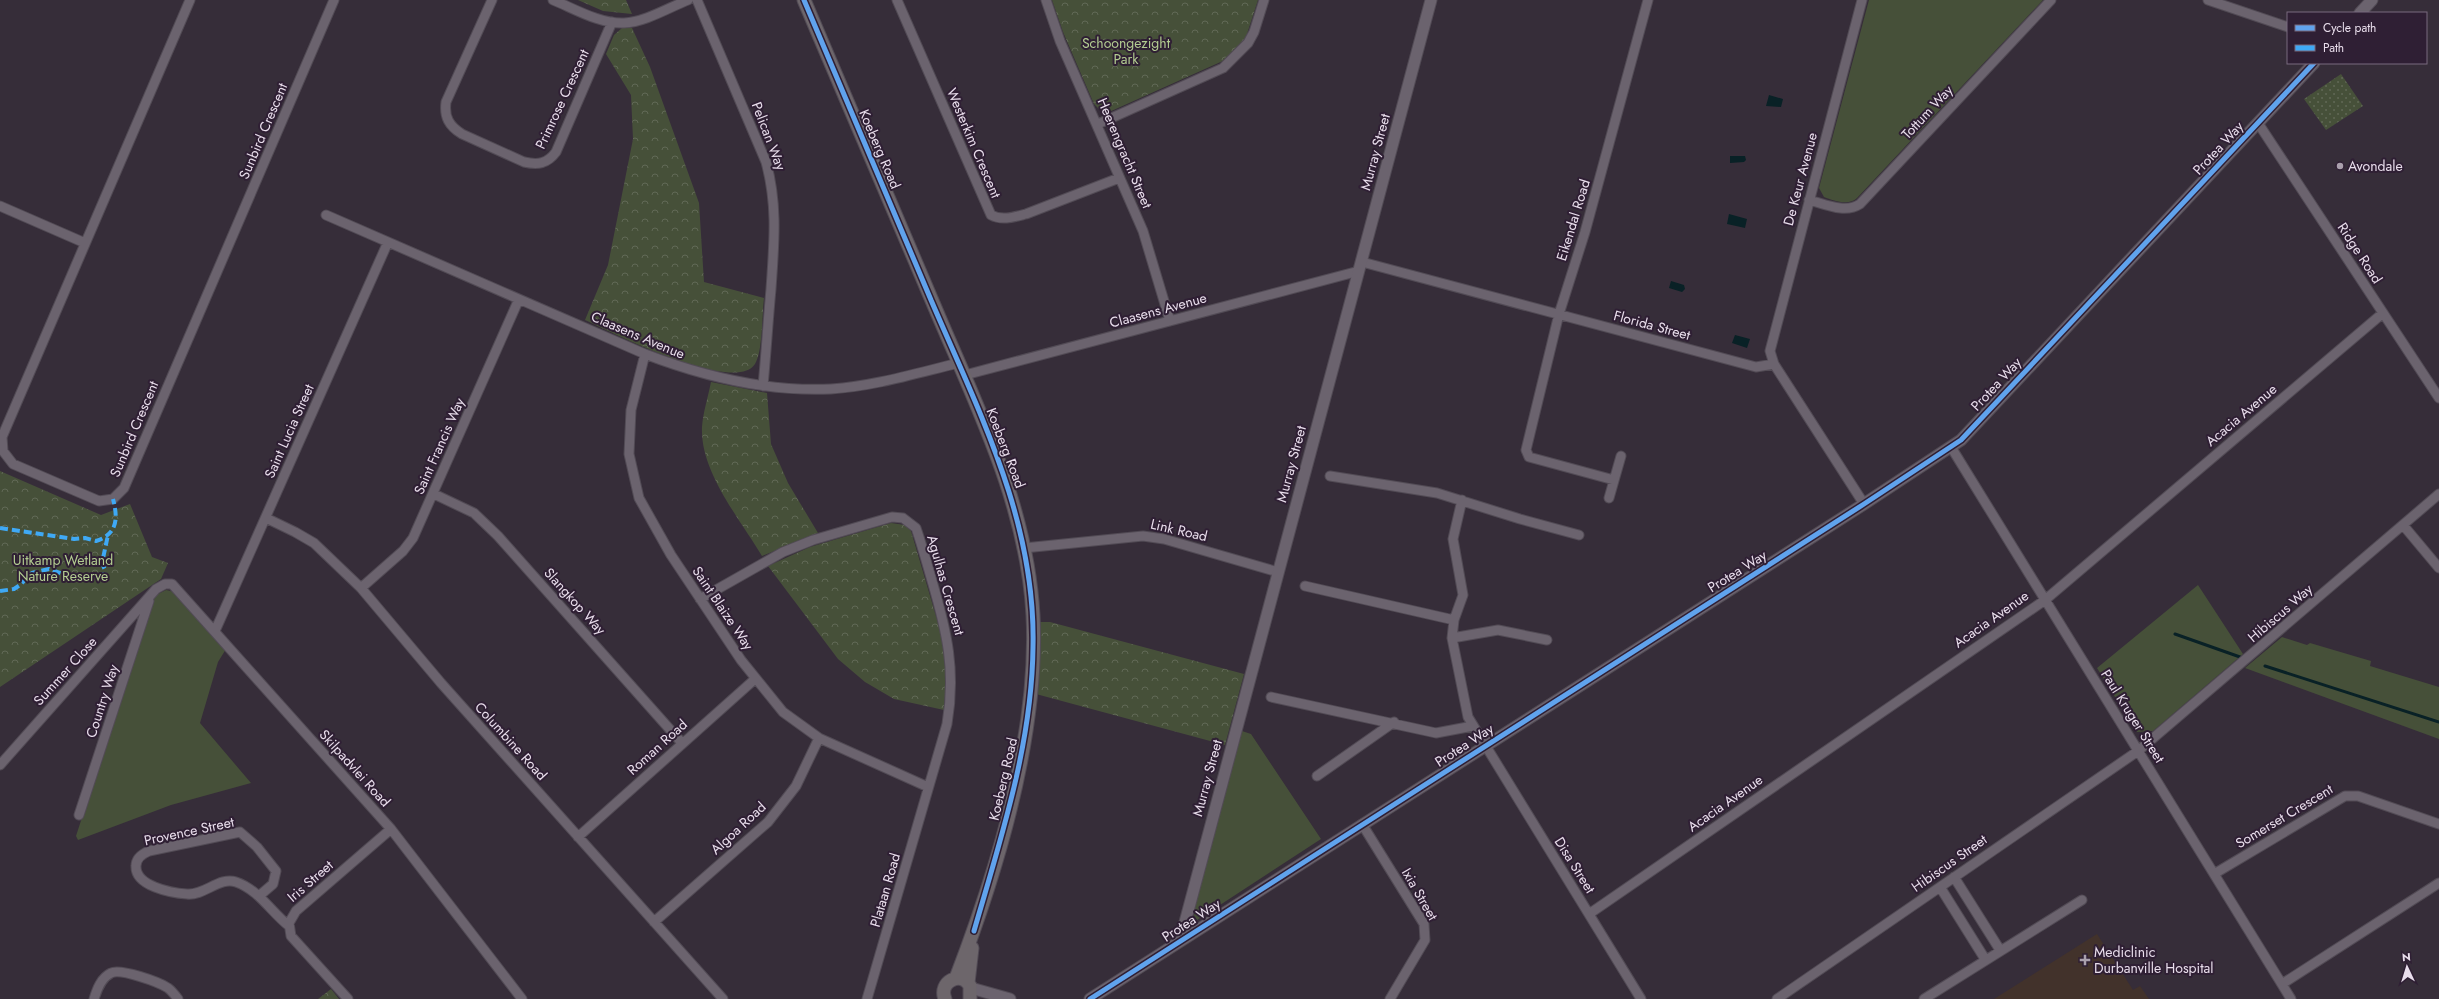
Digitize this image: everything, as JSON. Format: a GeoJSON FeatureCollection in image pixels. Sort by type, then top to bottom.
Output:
{"type":"FeatureCollection","features":[{"type":"Feature","properties":{"kind":"main road","name":"Koeberg Road"},"geometry":{"type":"LineString","coordinates":[[804,0],[965,375],[1011,491],[1024,548],[1033,614],[1034,647],[1029,707],[1023,745],[1009,812],[974,931],[956,978]]}},
{"type":"Feature","properties":{"kind":"main road","name":"Koeberg Road"},"geometry":{"type":"LineString","coordinates":[[970,990],[974,931]]}},
{"type":"Feature","properties":{"kind":"main road"},"geometry":{"type":"LineString","coordinates":[[945,999],[943,991],[945,985],[956,978],[963,979],[970,990]]}},
{"type":"Feature","properties":{"kind":"street","name":"Sunbird Crescent"},"geometry":{"type":"LineString","coordinates":[[190,0],[4,433],[2,446],[5,456],[13,464],[104,501],[118,496],[124,488],[334,0]]}},
{"type":"Feature","properties":{"kind":"street","name":"Primrose Crescent"},"geometry":{"type":"LineString","coordinates":[[492,0],[446,102],[445,109],[447,120],[453,129],[462,134],[524,162],[534,164],[550,160],[556,152],[612,22]]}},
{"type":"Feature","properties":{"kind":"street"},"geometry":{"type":"LineString","coordinates":[[554,0],[612,22],[638,20],[688,0]]}},
{"type":"Feature","properties":{"kind":"street","name":"Pelican Way"},"geometry":{"type":"LineString","coordinates":[[697,0],[766,162],[772,182],[775,204],[774,240],[763,386]]}},
{"type":"Feature","properties":{"kind":"street","name":"Westerkim Crescent"},"geometry":{"type":"LineString","coordinates":[[897,0],[990,215],[1002,218],[1026,214],[1119,178]]}},
{"type":"Feature","properties":{"kind":"street","name":"Heerengracht Street"},"geometry":{"type":"LineString","coordinates":[[1046,0],[1060,41],[1098,124],[1119,178],[1144,231],[1170,321]]}},
{"type":"Feature","properties":{"kind":"street"},"geometry":{"type":"LineString","coordinates":[[1098,124],[1223,68],[1248,43],[1254,32],[1264,0]]}},
{"type":"Feature","properties":{"kind":"street","name":"Murray Street"},"geometry":{"type":"LineString","coordinates":[[1187,937],[1184,926],[1431,0]]}},
{"type":"Feature","properties":{"kind":"street","name":"Eikendal Road"},"geometry":{"type":"LineString","coordinates":[[1614,480],[1529,457],[1526,448],[1559,314],[1585,232],[1648,0]]}},
{"type":"Feature","properties":{"kind":"street","name":"De Keur Avenue"},"geometry":{"type":"LineString","coordinates":[[1774,364],[1770,345],[1862,0]]}},
{"type":"Feature","properties":{"kind":"street","name":"Tottum Way"},"geometry":{"type":"LineString","coordinates":[[1809,200],[1842,208],[1852,208],[1860,204],[2051,0]]}},
{"type":"Feature","properties":{"kind":"street"},"geometry":{"type":"LineString","coordinates":[[2208,0],[2287,27]]}},
{"type":"Feature","properties":{"kind":"street"},"geometry":{"type":"LineString","coordinates":[[2361,12],[2372,0]]}},
{"type":"Feature","properties":{"kind":"street","name":"Protea Way"},"geometry":{"type":"LineString","coordinates":[[1090,999],[1864,504],[1961,440],[2313,64]]}},
{"type":"Feature","properties":{"kind":"street","name":"Ridge Road"},"geometry":{"type":"LineString","coordinates":[[2258,123],[2439,398]]}},
{"type":"Feature","properties":{"kind":"street"},"geometry":{"type":"LineString","coordinates":[[0,206],[85,243]]}},
{"type":"Feature","properties":{"kind":"street","name":"Claasens Avenue"},"geometry":{"type":"LineString","coordinates":[[326,214],[645,354],[685,370],[763,386],[795,389],[833,389],[874,383],[959,363]]}},
{"type":"Feature","properties":{"kind":"street","name":"Saint Lucia Street"},"geometry":{"type":"LineString","coordinates":[[215,631],[388,242]]}},
{"type":"Feature","properties":{"kind":"street","name":"Claasens Avenue"},"geometry":{"type":"LineString","coordinates":[[965,375],[1170,321],[1360,266]]}},
{"type":"Feature","properties":{"kind":"street","name":"Florida Street"},"geometry":{"type":"LineString","coordinates":[[1360,266],[1559,314],[1756,367],[1774,364]]}},
{"type":"Feature","properties":{"kind":"street","name":"Saint Francis Way"},"geometry":{"type":"LineString","coordinates":[[361,588],[408,545],[434,494],[519,299]]}},
{"type":"Feature","properties":{"kind":"street","name":"Acacia Avenue"},"geometry":{"type":"LineString","coordinates":[[1589,914],[2045,600],[2383,313]]}},
{"type":"Feature","properties":{"kind":"street","name":"Saint Blaize Way"},"geometry":{"type":"LineString","coordinates":[[645,354],[631,410],[628,435],[632,474],[640,498],[651,522],[700,599],[755,679],[783,712],[819,738],[928,787]]}},
{"type":"Feature","properties":{"kind":"street"},"geometry":{"type":"LineString","coordinates":[[1774,364],[1864,504]]}},
{"type":"Feature","properties":{"kind":"street","name":"Paul Kruger Street"},"geometry":{"type":"LineString","coordinates":[[1951,447],[2291,999]]}},
{"type":"Feature","properties":{"kind":"street"},"geometry":{"type":"LineString","coordinates":[[1609,498],[1621,456]]}},
{"type":"Feature","properties":{"kind":"street"},"geometry":{"type":"LineString","coordinates":[[1330,476],[1437,493],[1520,520],[1579,535]]}},
{"type":"Feature","properties":{"kind":"street","name":"Slangkop Way"},"geometry":{"type":"LineString","coordinates":[[434,494],[474,513],[498,536],[682,743]]}},
{"type":"Feature","properties":{"kind":"street","name":"Hibiscus Way"},"geometry":{"type":"LineString","coordinates":[[2138,751],[2439,494]]}},
{"type":"Feature","properties":{"kind":"street","name":"Disa Street"},"geometry":{"type":"LineString","coordinates":[[1462,500],[1453,539],[1463,595],[1454,620],[1452,638],[1466,709],[1473,726],[1485,746],[1641,999]]}},
{"type":"Feature","properties":{"kind":"street","name":"Agulhas Crescent"},"geometry":{"type":"LineString","coordinates":[[700,599],[765,561],[801,545],[892,517],[903,518],[912,524],[918,533],[945,627],[951,670],[947,724],[928,787]]}},
{"type":"Feature","properties":{"kind":"street","name":"Columbine Road"},"geometry":{"type":"LineString","coordinates":[[266,518],[314,543],[361,588],[441,683],[723,999]]}},
{"type":"Feature","properties":{"kind":"street"},"geometry":{"type":"LineString","coordinates":[[2403,525],[2439,568]]}},
{"type":"Feature","properties":{"kind":"street","name":"Link Road"},"geometry":{"type":"LineString","coordinates":[[1024,548],[1143,536],[1164,539],[1278,572]]}},
{"type":"Feature","properties":{"kind":"street","name":"Skilpadvlei Road"},"geometry":{"type":"LineString","coordinates":[[151,595],[162,585],[172,584],[391,829],[522,999]]}},
{"type":"Feature","properties":{"kind":"street"},"geometry":{"type":"LineString","coordinates":[[1305,586],[1454,620]]}},
{"type":"Feature","properties":{"kind":"street","name":"Summer Close"},"geometry":{"type":"LineString","coordinates":[[0,765],[151,595]]}},
{"type":"Feature","properties":{"kind":"street","name":"Country Way"},"geometry":{"type":"LineString","coordinates":[[79,815],[151,595]]}},
{"type":"Feature","properties":{"kind":"street"},"geometry":{"type":"LineString","coordinates":[[1452,638],[1498,630],[1547,640]]}},
{"type":"Feature","properties":{"kind":"street","name":"Roman Road"},"geometry":{"type":"LineString","coordinates":[[578,837],[755,679]]}},
{"type":"Feature","properties":{"kind":"street"},"geometry":{"type":"LineString","coordinates":[[1272,697],[1436,732],[1473,726]]}},
{"type":"Feature","properties":{"kind":"street"},"geometry":{"type":"LineString","coordinates":[[1317,776],[1394,722]]}},
{"type":"Feature","properties":{"kind":"street","name":"Algoa Road"},"geometry":{"type":"LineString","coordinates":[[654,922],[768,822],[796,786],[819,738]]}},
{"type":"Feature","properties":{"kind":"street","name":"Hibiscus Street"},"geometry":{"type":"LineString","coordinates":[[1777,999],[2138,751]]}},
{"type":"Feature","properties":{"kind":"street","name":"Plataan Road"},"geometry":{"type":"LineString","coordinates":[[867,999],[928,787]]}},
{"type":"Feature","properties":{"kind":"street","name":"Somerset Crescent"},"geometry":{"type":"LineString","coordinates":[[2214,874],[2345,796],[2358,796],[2439,824]]}},
{"type":"Feature","properties":{"kind":"street","name":"Ixia Street"},"geometry":{"type":"LineString","coordinates":[[1362,824],[1425,928],[1425,940],[1390,999]]}},
{"type":"Feature","properties":{"kind":"street","name":"Iris Street"},"geometry":{"type":"LineString","coordinates":[[289,926],[290,919],[296,911],[391,829]]}},
{"type":"Feature","properties":{"kind":"street","name":"Provence Street"},"geometry":{"type":"LineString","coordinates":[[259,896],[273,884],[276,871],[248,837],[240,832],[149,851],[139,856],[136,864],[136,872],[142,880],[178,892],[198,894],[232,880],[259,896],[289,926]]}},
{"type":"Feature","properties":{"kind":"street"},"geometry":{"type":"LineString","coordinates":[[1954,877],[2000,950]]}},
{"type":"Feature","properties":{"kind":"street"},"geometry":{"type":"LineString","coordinates":[[2282,984],[2439,883]]}},
{"type":"Feature","properties":{"kind":"street"},"geometry":{"type":"LineString","coordinates":[[1940,887],[1986,959]]}},
{"type":"Feature","properties":{"kind":"street"},"geometry":{"type":"LineString","coordinates":[[1924,999],[2082,900]]}},
{"type":"Feature","properties":{"kind":"street"},"geometry":{"type":"LineString","coordinates":[[289,926],[294,940],[348,999]]}},
{"type":"Feature","properties":{"kind":"street"},"geometry":{"type":"LineString","coordinates":[[94,999],[98,986],[106,977],[112,972],[121,971],[164,985],[178,999]]}},
{"type":"Feature","properties":{"kind":"street"},"geometry":{"type":"LineString","coordinates":[[970,990],[1010,999]]}},
{"type":"Feature","properties":{"kind":"shaded area"},"geometry":{"type":"Polygon","coordinates":[[[1769,95],[1783,99],[1781,107],[1766,106],[1769,95]]]}},
{"type":"Feature","properties":{"kind":"shaded area"},"geometry":{"type":"Polygon","coordinates":[[[1730,156],[1745,156],[1746,160],[1744,162],[1730,163],[1730,156]]]}},
{"type":"Feature","properties":{"kind":"shaded area"},"geometry":{"type":"Polygon","coordinates":[[[1729,214],[1747,219],[1745,228],[1727,224],[1729,214]]]}},
{"type":"Feature","properties":{"kind":"shaded area"},"geometry":{"type":"Polygon","coordinates":[[[1671,281],[1684,285],[1685,289],[1682,292],[1669,288],[1671,281]]]}},
{"type":"Feature","properties":{"kind":"shaded area"},"geometry":{"type":"Polygon","coordinates":[[[1735,335],[1750,339],[1747,348],[1732,343],[1735,335]]]}},
{"type":"Feature","properties":{"kind":"shaded area","name":"Mediclinic Durbanville Hospital"},"geometry":{"type":"Polygon","coordinates":[[[2097,934],[2133,990],[2140,986],[2149,999],[1994,999],[2097,934]]]}},
{"type":"Feature","properties":{"kind":"green space"},"geometry":{"type":"Polygon","coordinates":[[[578,0],[626,0],[632,14],[603,11],[578,0]]]}},
{"type":"Feature","properties":{"kind":"green space","name":"Schoongezight Park"},"geometry":{"type":"Polygon","coordinates":[[[1052,0],[1258,0],[1246,37],[1225,60],[1109,112],[1101,111],[1094,104],[1063,32],[1052,0]]]}},
{"type":"Feature","properties":{"kind":"green space"},"geometry":{"type":"Polygon","coordinates":[[[1869,0],[2043,0],[1857,198],[1850,202],[1841,202],[1824,197],[1819,188],[1869,0]]]}},
{"type":"Feature","properties":{"kind":"green space"},"geometry":{"type":"Polygon","coordinates":[[[622,28],[632,28],[650,67],[699,203],[704,282],[764,298],[761,342],[758,358],[755,364],[743,372],[724,372],[700,367],[646,348],[585,320],[608,265],[633,139],[631,95],[606,54],[614,35],[622,28]]]}},
{"type":"Feature","properties":{"kind":"green space"},"geometry":{"type":"Polygon","coordinates":[[[2341,74],[2363,106],[2326,130],[2304,99],[2341,74]]]}},
{"type":"Feature","properties":{"kind":"green space"},"geometry":{"type":"Polygon","coordinates":[[[711,382],[767,393],[771,444],[788,483],[818,533],[762,556],[723,494],[707,461],[703,444],[702,427],[711,382]]]}},
{"type":"Feature","properties":{"kind":"green space","name":"Uitkamp Wetland Nature Reserve"},"geometry":{"type":"Polygon","coordinates":[[[0,471],[101,515],[130,504],[152,557],[168,563],[161,579],[0,687],[0,471]]]}},
{"type":"Feature","properties":{"kind":"green space"},"geometry":{"type":"Polygon","coordinates":[[[891,523],[905,525],[911,531],[943,640],[946,680],[944,710],[894,699],[865,682],[838,659],[768,566],[810,547],[891,523]]]}},
{"type":"Feature","properties":{"kind":"green space"},"geometry":{"type":"Polygon","coordinates":[[[2198,585],[2243,654],[2153,731],[2137,732],[2097,668],[2198,585]]]}},
{"type":"Feature","properties":{"kind":"green space"},"geometry":{"type":"Polygon","coordinates":[[[166,590],[175,592],[226,649],[218,662],[200,723],[251,783],[171,805],[78,840],[76,836],[154,596],[166,590]]]}},
{"type":"Feature","properties":{"kind":"green space"},"geometry":{"type":"Polygon","coordinates":[[[1040,622],[1050,622],[1244,674],[1225,745],[1036,694],[1038,625],[1040,622]]]}},
{"type":"Feature","properties":{"kind":"green space"},"geometry":{"type":"Polygon","coordinates":[[[2282,637],[2307,645],[2310,643],[2371,661],[2370,666],[2439,687],[2439,739],[2245,668],[2282,637]]]}},
{"type":"Feature","properties":{"kind":"green space"},"geometry":{"type":"Polygon","coordinates":[[[1242,731],[1251,734],[1321,839],[1197,920],[1194,916],[1195,904],[1242,731]]]}},
{"type":"Feature","properties":{"kind":"green space"},"geometry":{"type":"Polygon","coordinates":[[[331,989],[339,999],[318,999],[331,989]]]}},
{"type":"Feature","properties":{"kind":"waterway"},"geometry":{"type":"LineString","coordinates":[[2175,634],[2240,657]]}},
{"type":"Feature","properties":{"kind":"waterway"},"geometry":{"type":"LineString","coordinates":[[2265,666],[2439,722]]}},
{"type":"Feature","properties":{"kind":"marked path"},"geometry":{"type":"LineString","coordinates":[[0,528],[74,539],[85,538],[96,541],[109,534],[115,524],[116,513],[113,499]]}},
{"type":"Feature","properties":{"kind":"marked path"},"geometry":{"type":"LineString","coordinates":[[0,591],[14,589],[32,573],[49,569],[80,580],[92,576],[104,575],[105,570],[102,563],[108,535]]}},
{"type":"Feature","properties":{"kind":"cycle path"},"geometry":{"type":"LineString","coordinates":[[804,0],[985,426],[1015,511],[1025,555],[1031,601],[1033,647],[1027,719],[1013,790],[974,931]]}},
{"type":"Feature","properties":{"kind":"cycle path"},"geometry":{"type":"LineString","coordinates":[[1090,999],[1864,504],[1961,440],[2313,64]]}},
{"type":"Feature","properties":{"kind":"place","name":"Avondale"},"geometry":{"type":"Point","coordinates":[2340,166]}},
{"type":"Feature","properties":{"kind":"place","name":"Mediclinic Durbanville Hospital"},"geometry":{"type":"Point","coordinates":[2085,960]}}]}
